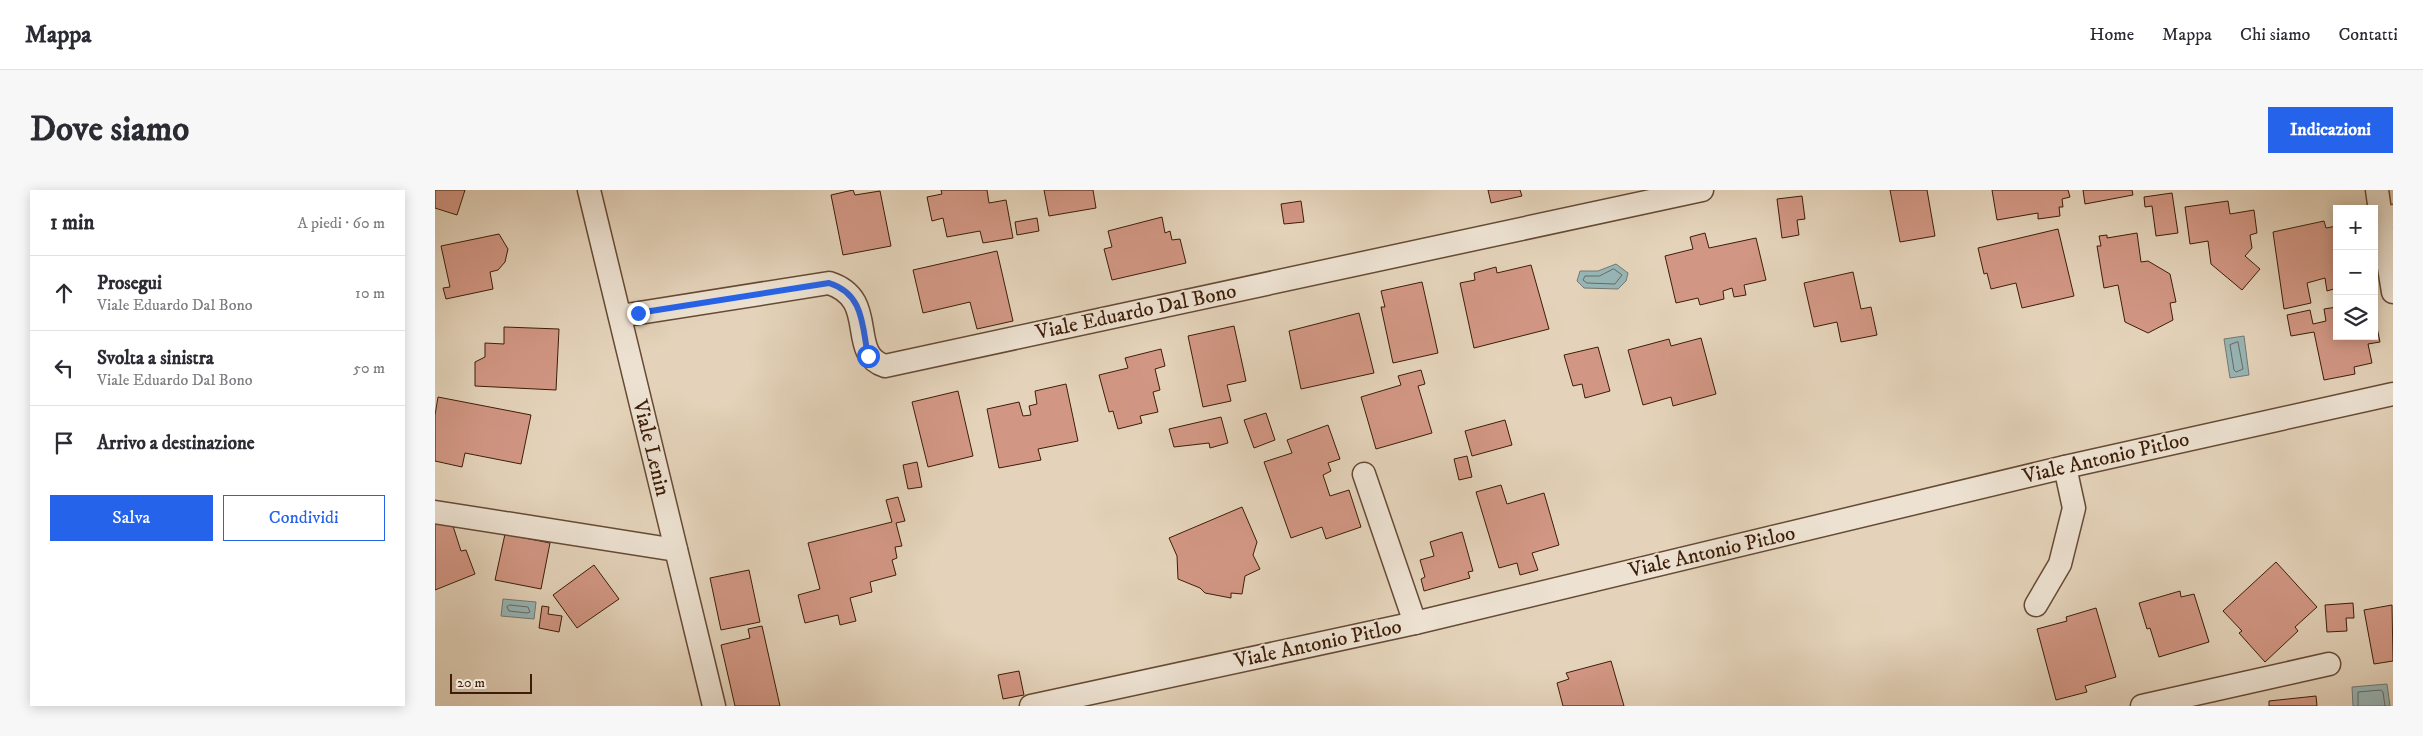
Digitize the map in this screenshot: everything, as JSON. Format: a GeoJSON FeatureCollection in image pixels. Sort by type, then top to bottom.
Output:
{"type":"FeatureCollection","features":[{"type":"Feature","properties":{"kind":"street","name":"Viale Lenin"},"geometry":{"type":"LineString","coordinates":[[589,190],[714,706]]}},
{"type":"Feature","properties":{"kind":"street","name":"Viale Eduardo Dal Bono"},"geometry":{"type":"LineString","coordinates":[[620,316],[829,283],[846,290],[854,298],[868,356],[876,363],[885,366],[1702,190]]}},
{"type":"Feature","properties":{"kind":"street"},"geometry":{"type":"LineString","coordinates":[[2377,190],[2387,217],[2393,292]]}},
{"type":"Feature","properties":{"kind":"street","name":"Viale Antonio Pitloo"},"geometry":{"type":"LineString","coordinates":[[1031,706],[1415,623],[2065,467],[2393,394]]}},
{"type":"Feature","properties":{"kind":"street"},"geometry":{"type":"LineString","coordinates":[[2036,605],[2060,564],[2074,508],[2065,467]]}},
{"type":"Feature","properties":{"kind":"street"},"geometry":{"type":"LineString","coordinates":[[1364,474],[1415,623]]}},
{"type":"Feature","properties":{"kind":"street"},"geometry":{"type":"LineString","coordinates":[[435,512],[676,550]]}},
{"type":"Feature","properties":{"kind":"street"},"geometry":{"type":"LineString","coordinates":[[2142,706],[2329,664]]}},
{"type":"Feature","properties":{"kind":"water"},"geometry":{"type":"Polygon","coordinates":[[[1616,264],[1628,273],[1626,281],[1618,289],[1584,288],[1577,281],[1580,271],[1598,271],[1616,264]]]}},
{"type":"Feature","properties":{"kind":"water"},"geometry":{"type":"Polygon","coordinates":[[[2244,336],[2249,375],[2230,378],[2224,339],[2244,336]]]}},
{"type":"Feature","properties":{"kind":"water"},"geometry":{"type":"Polygon","coordinates":[[[503,599],[536,602],[534,619],[501,616],[503,599]]]}},
{"type":"Feature","properties":{"kind":"water"},"geometry":{"type":"Polygon","coordinates":[[[2387,684],[2390,706],[2353,706],[2352,687],[2387,684]]]}},
{"type":"Feature","properties":{"kind":"building"},"geometry":{"type":"Polygon","coordinates":[[[435,190],[465,190],[457,215],[435,208],[435,190]]]}},
{"type":"Feature","properties":{"kind":"building"},"geometry":{"type":"Polygon","coordinates":[[[853,190],[855,195],[880,191],[891,246],[843,255],[831,195],[853,190]]]}},
{"type":"Feature","properties":{"kind":"building"},"geometry":{"type":"Polygon","coordinates":[[[941,190],[987,190],[989,203],[1006,200],[1013,238],[983,243],[980,231],[947,237],[943,218],[932,221],[927,197],[942,194],[941,190]]]}},
{"type":"Feature","properties":{"kind":"building"},"geometry":{"type":"Polygon","coordinates":[[[1044,190],[1093,190],[1096,208],[1049,216],[1044,190]]]}},
{"type":"Feature","properties":{"kind":"building"},"geometry":{"type":"Polygon","coordinates":[[[1488,190],[1520,190],[1522,196],[1491,203],[1488,190]]]}},
{"type":"Feature","properties":{"kind":"building"},"geometry":{"type":"Polygon","coordinates":[[[1890,190],[1927,190],[1935,236],[1900,242],[1890,190]]]}},
{"type":"Feature","properties":{"kind":"building"},"geometry":{"type":"Polygon","coordinates":[[[1992,190],[2068,190],[2070,197],[2062,199],[2063,207],[2059,207],[2060,216],[2038,219],[2038,213],[1997,220],[1992,190]]]}},
{"type":"Feature","properties":{"kind":"building"},"geometry":{"type":"Polygon","coordinates":[[[2083,190],[2132,190],[2133,195],[2085,204],[2083,190]]]}},
{"type":"Feature","properties":{"kind":"building"},"geometry":{"type":"Polygon","coordinates":[[[2172,193],[2178,233],[2156,236],[2152,206],[2145,207],[2144,197],[2172,193]]]}},
{"type":"Feature","properties":{"kind":"building"},"geometry":{"type":"Polygon","coordinates":[[[1802,196],[1805,219],[1797,220],[1799,235],[1782,238],[1777,199],[1802,196]]]}},
{"type":"Feature","properties":{"kind":"building"},"geometry":{"type":"Polygon","coordinates":[[[1301,201],[1304,222],[1284,224],[1281,204],[1301,201]]]}},
{"type":"Feature","properties":{"kind":"building"},"geometry":{"type":"Polygon","coordinates":[[[2228,201],[2230,214],[2254,210],[2257,233],[2250,235],[2252,248],[2245,256],[2260,269],[2242,290],[2211,264],[2208,241],[2190,244],[2185,207],[2228,201]]]}},
{"type":"Feature","properties":{"kind":"building"},"geometry":{"type":"Polygon","coordinates":[[[1162,217],[1165,233],[1170,231],[1172,240],[1180,239],[1186,263],[1112,280],[1104,249],[1112,247],[1108,231],[1162,217]]]}},
{"type":"Feature","properties":{"kind":"building"},"geometry":{"type":"Polygon","coordinates":[[[1037,218],[1039,231],[1017,235],[1015,222],[1037,218]]]}},
{"type":"Feature","properties":{"kind":"building"},"geometry":{"type":"Polygon","coordinates":[[[2324,221],[2326,228],[2333,227],[2333,289],[2327,291],[2325,278],[2307,283],[2311,303],[2284,309],[2273,232],[2324,221]]]}},
{"type":"Feature","properties":{"kind":"building"},"geometry":{"type":"Polygon","coordinates":[[[2058,229],[2074,296],[2022,308],[2016,283],[1991,289],[1987,273],[1984,274],[1978,248],[2058,229]]]}},
{"type":"Feature","properties":{"kind":"building"},"geometry":{"type":"Polygon","coordinates":[[[1705,233],[1709,248],[1756,238],[1766,280],[1744,285],[1746,295],[1734,297],[1732,288],[1723,291],[1724,299],[1700,305],[1698,298],[1676,303],[1665,256],[1693,249],[1690,237],[1705,233]]]}},
{"type":"Feature","properties":{"kind":"building"},"geometry":{"type":"Polygon","coordinates":[[[2137,233],[2141,262],[2148,261],[2170,274],[2176,302],[2170,303],[2173,320],[2148,333],[2125,322],[2118,285],[2104,288],[2097,246],[2101,246],[2099,236],[2107,235],[2107,238],[2137,233]]]}},
{"type":"Feature","properties":{"kind":"building"},"geometry":{"type":"Polygon","coordinates":[[[499,234],[508,249],[505,262],[498,270],[490,272],[493,289],[446,299],[443,288],[450,287],[441,246],[499,234]]]}},
{"type":"Feature","properties":{"kind":"building"},"geometry":{"type":"Polygon","coordinates":[[[997,251],[1013,321],[977,329],[970,302],[923,313],[913,270],[997,251]]]}},
{"type":"Feature","properties":{"kind":"building"},"geometry":{"type":"Polygon","coordinates":[[[1531,265],[1549,329],[1474,348],[1460,283],[1475,280],[1474,273],[1496,267],[1497,273],[1531,265]]]}},
{"type":"Feature","properties":{"kind":"building"},"geometry":{"type":"Polygon","coordinates":[[[1853,272],[1861,309],[1871,307],[1877,335],[1841,342],[1837,322],[1814,327],[1804,283],[1853,272]]]}},
{"type":"Feature","properties":{"kind":"building"},"geometry":{"type":"Polygon","coordinates":[[[1422,282],[1438,353],[1393,363],[1381,307],[1385,307],[1381,291],[1422,282]]]}},
{"type":"Feature","properties":{"kind":"building"},"geometry":{"type":"Polygon","coordinates":[[[2333,308],[2333,340],[2378,340],[2378,332],[2380,342],[2368,344],[2372,363],[2354,367],[2355,374],[2324,380],[2314,332],[2291,336],[2287,315],[2310,310],[2313,324],[2326,321],[2324,309],[2333,308]]]}},
{"type":"Feature","properties":{"kind":"building"},"geometry":{"type":"Polygon","coordinates":[[[1359,313],[1374,373],[1301,389],[1289,331],[1359,313]]]}},
{"type":"Feature","properties":{"kind":"building"},"geometry":{"type":"Polygon","coordinates":[[[1234,326],[1246,381],[1227,385],[1231,401],[1203,407],[1188,336],[1234,326]]]}},
{"type":"Feature","properties":{"kind":"building"},"geometry":{"type":"Polygon","coordinates":[[[504,327],[559,329],[556,390],[475,386],[475,362],[485,357],[485,343],[504,344],[504,327]]]}},
{"type":"Feature","properties":{"kind":"building"},"geometry":{"type":"Polygon","coordinates":[[[1701,338],[1716,394],[1673,406],[1671,397],[1643,405],[1628,350],[1669,339],[1671,346],[1701,338]]]}},
{"type":"Feature","properties":{"kind":"building"},"geometry":{"type":"Polygon","coordinates":[[[1598,347],[1610,391],[1585,398],[1582,384],[1573,386],[1564,355],[1598,347]]]}},
{"type":"Feature","properties":{"kind":"building"},"geometry":{"type":"Polygon","coordinates":[[[1161,349],[1165,366],[1155,369],[1160,390],[1153,392],[1158,412],[1140,416],[1142,423],[1118,429],[1113,411],[1109,412],[1099,375],[1128,368],[1125,358],[1161,349]]]}},
{"type":"Feature","properties":{"kind":"building"},"geometry":{"type":"Polygon","coordinates":[[[1421,370],[1425,384],[1418,386],[1432,433],[1376,449],[1361,397],[1401,385],[1398,376],[1421,370]]]}},
{"type":"Feature","properties":{"kind":"building"},"geometry":{"type":"Polygon","coordinates":[[[1066,384],[1078,441],[1038,449],[1041,460],[999,468],[987,409],[1019,402],[1023,416],[1031,415],[1029,406],[1037,404],[1035,391],[1066,384]]]}},
{"type":"Feature","properties":{"kind":"building"},"geometry":{"type":"Polygon","coordinates":[[[958,391],[973,456],[928,467],[912,402],[958,391]]]}},
{"type":"Feature","properties":{"kind":"building"},"geometry":{"type":"Polygon","coordinates":[[[438,397],[531,415],[521,464],[465,453],[462,467],[435,461],[435,415],[438,397]]]}},
{"type":"Feature","properties":{"kind":"building"},"geometry":{"type":"Polygon","coordinates":[[[1266,413],[1275,440],[1254,448],[1244,420],[1266,413]]]}},
{"type":"Feature","properties":{"kind":"building"},"geometry":{"type":"Polygon","coordinates":[[[1221,417],[1228,443],[1210,448],[1209,443],[1174,447],[1169,429],[1221,417]]]}},
{"type":"Feature","properties":{"kind":"building"},"geometry":{"type":"Polygon","coordinates":[[[1505,420],[1512,445],[1472,456],[1465,431],[1505,420]]]}},
{"type":"Feature","properties":{"kind":"building"},"geometry":{"type":"Polygon","coordinates":[[[1328,425],[1340,459],[1328,463],[1331,471],[1323,475],[1330,496],[1349,490],[1361,527],[1326,539],[1322,527],[1291,538],[1264,462],[1292,453],[1287,440],[1328,425]]]}},
{"type":"Feature","properties":{"kind":"building"},"geometry":{"type":"Polygon","coordinates":[[[1467,456],[1472,477],[1459,480],[1454,459],[1467,456]]]}},
{"type":"Feature","properties":{"kind":"building"},"geometry":{"type":"Polygon","coordinates":[[[917,462],[922,487],[908,489],[903,465],[917,462]]]}},
{"type":"Feature","properties":{"kind":"building"},"geometry":{"type":"Polygon","coordinates":[[[1501,485],[1507,504],[1544,493],[1559,545],[1532,553],[1538,570],[1520,575],[1517,563],[1499,568],[1476,492],[1501,485]]]}},
{"type":"Feature","properties":{"kind":"building"},"geometry":{"type":"Polygon","coordinates":[[[898,497],[905,521],[896,523],[902,546],[895,547],[897,558],[892,560],[896,575],[870,582],[872,592],[850,598],[856,621],[840,625],[838,615],[805,623],[798,595],[820,589],[808,543],[892,522],[886,500],[898,497]]]}},
{"type":"Feature","properties":{"kind":"building"},"geometry":{"type":"Polygon","coordinates":[[[1242,507],[1257,542],[1253,555],[1260,569],[1245,576],[1242,594],[1231,593],[1231,598],[1205,593],[1200,588],[1178,579],[1177,556],[1169,538],[1242,507]]]}},
{"type":"Feature","properties":{"kind":"building"},"geometry":{"type":"Polygon","coordinates":[[[435,518],[448,521],[453,526],[461,551],[466,550],[475,574],[435,590],[435,518]]]}},
{"type":"Feature","properties":{"kind":"building"},"geometry":{"type":"Polygon","coordinates":[[[1462,532],[1473,571],[1468,572],[1470,578],[1424,591],[1421,579],[1425,577],[1420,560],[1434,556],[1430,542],[1462,532]]]}},
{"type":"Feature","properties":{"kind":"building"},"geometry":{"type":"Polygon","coordinates":[[[505,534],[550,543],[541,589],[495,580],[505,534]]]}},
{"type":"Feature","properties":{"kind":"building"},"geometry":{"type":"Polygon","coordinates":[[[2276,562],[2317,607],[2295,627],[2298,631],[2265,662],[2239,633],[2242,631],[2223,611],[2276,562]]]}},
{"type":"Feature","properties":{"kind":"building"},"geometry":{"type":"Polygon","coordinates":[[[594,565],[619,599],[577,628],[553,595],[594,565]]]}},
{"type":"Feature","properties":{"kind":"building"},"geometry":{"type":"Polygon","coordinates":[[[749,570],[760,622],[721,630],[710,578],[749,570]]]}},
{"type":"Feature","properties":{"kind":"building"},"geometry":{"type":"Polygon","coordinates":[[[2180,591],[2181,597],[2194,594],[2209,642],[2159,657],[2150,628],[2147,629],[2139,603],[2180,591]]]}},
{"type":"Feature","properties":{"kind":"building"},"geometry":{"type":"Polygon","coordinates":[[[2353,603],[2354,618],[2346,618],[2347,631],[2327,632],[2325,605],[2353,603]]]}},
{"type":"Feature","properties":{"kind":"building"},"geometry":{"type":"Polygon","coordinates":[[[2392,605],[2393,661],[2374,664],[2364,610],[2392,605]]]}},
{"type":"Feature","properties":{"kind":"building"},"geometry":{"type":"Polygon","coordinates":[[[542,606],[549,607],[548,614],[562,616],[559,632],[539,628],[542,606]]]}},
{"type":"Feature","properties":{"kind":"building"},"geometry":{"type":"Polygon","coordinates":[[[2096,608],[2116,677],[2085,686],[2087,692],[2056,700],[2037,629],[2067,621],[2066,617],[2096,608]]]}},
{"type":"Feature","properties":{"kind":"building"},"geometry":{"type":"Polygon","coordinates":[[[762,626],[780,706],[735,706],[721,645],[750,638],[748,629],[762,626]]]}},
{"type":"Feature","properties":{"kind":"building"},"geometry":{"type":"Polygon","coordinates":[[[1611,661],[1624,706],[1563,706],[1557,683],[1569,679],[1566,673],[1611,661]]]}},
{"type":"Feature","properties":{"kind":"building"},"geometry":{"type":"Polygon","coordinates":[[[1019,671],[1024,695],[1003,699],[998,675],[1019,671]]]}},
{"type":"Feature","properties":{"kind":"building"},"geometry":{"type":"Polygon","coordinates":[[[2316,696],[2317,706],[2269,706],[2269,701],[2316,696]]]}},
{"type":"Feature","properties":{"kind":"route"},"geometry":{"type":"LineString","coordinates":[[638,313],[829,283],[846,290],[854,298],[857,304],[868,356]]}}]}
